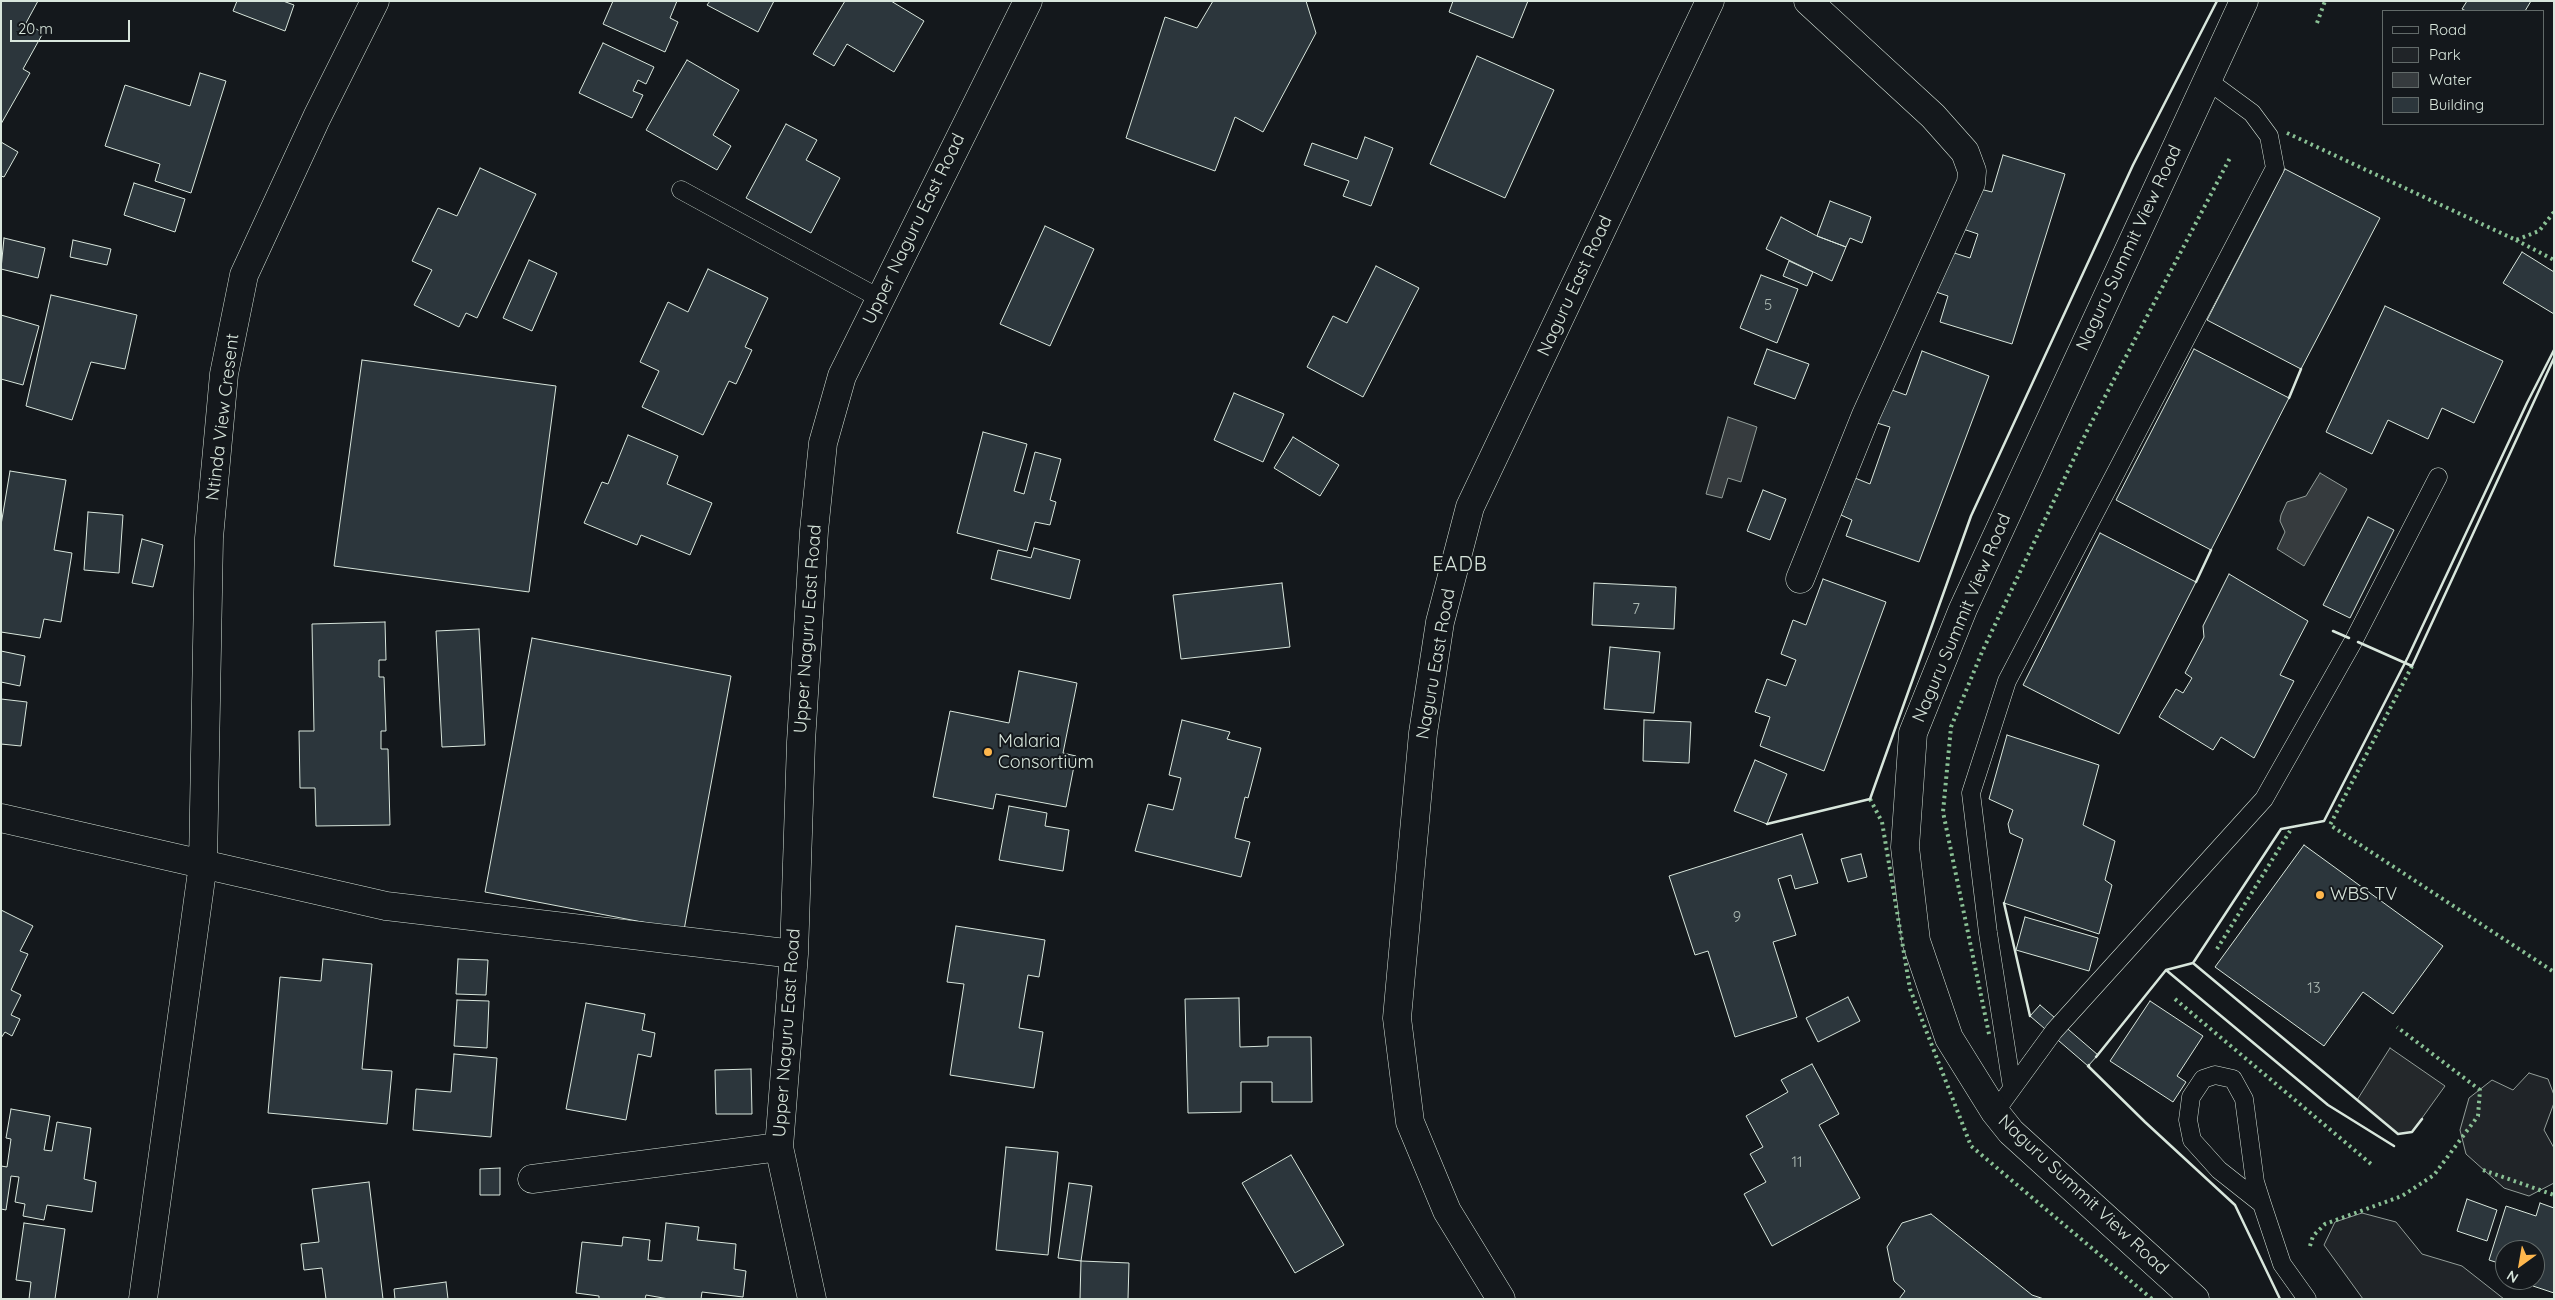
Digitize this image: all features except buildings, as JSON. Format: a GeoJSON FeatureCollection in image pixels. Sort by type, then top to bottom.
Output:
{"type":"FeatureCollection","features":[{"type":"Feature","properties":{"kind":"street","name":"Ntinda View Cresent"},"geometry":{"type":"LineString","coordinates":[[143,1299],[203,864],[209,538],[224,374],[244,275],[317,117],[375,1]]}},
{"type":"Feature","properties":{"kind":"street","name":"Upper Naguru East Road"},"geometry":{"type":"LineString","coordinates":[[812,1299],[778,1147],[794,954],[801,742],[814,530],[823,443],[842,376],[879,298],[1028,1]]}},
{"type":"Feature","properties":{"kind":"street","name":"Naguru East Road"},"geometry":{"type":"LineString","coordinates":[[1500,1299],[1447,1211],[1410,1122],[1397,1018],[1423,734],[1440,622],[1470,507],[1710,1]]}},
{"type":"Feature","properties":{"kind":"street"},"geometry":{"type":"LineString","coordinates":[[1800,578],[1866,416],[1971,183],[1972,171],[1966,152],[1933,116],[1808,1]]}},
{"type":"Feature","properties":{"kind":"street","name":"Naguru Summit View Road"},"geometry":{"type":"LineString","coordinates":[[2195,1299],[2011,1132],[1994,1112],[1949,1038],[1916,941],[1905,846],[1913,734],[1963,609],[2244,1]]}},
{"type":"Feature","properties":{"kind":"street"},"geometry":{"type":"LineString","coordinates":[[1,818],[386,906],[794,954]]}},
{"type":"Feature","properties":{"kind":"street"},"geometry":{"type":"LineString","coordinates":[[532,1180],[778,1147]]}},
{"type":"Feature","properties":{"kind":"lane"},"geometry":{"type":"LineString","coordinates":[[2012,1087],[1988,933],[1971,793],[2007,680],[2275,168],[2270,136],[2252,113],[2207,80]]}},
{"type":"Feature","properties":{"kind":"lane"},"geometry":{"type":"LineString","coordinates":[[681,190],[879,298]]}},
{"type":"Feature","properties":{"kind":"lane"},"geometry":{"type":"LineString","coordinates":[[1994,1112],[2054,1031],[2264,799],[2354,640],[2438,477]]}},
{"type":"Feature","properties":{"kind":"lane"},"geometry":{"type":"LineString","coordinates":[[2262,1204],[2219,1170],[2192,1140],[2188,1120],[2191,1097],[2203,1080],[2215,1075],[2233,1079],[2244,1098],[2255,1182],[2282,1264],[2307,1299]]}},
{"type":"Feature","properties":{"kind":"green space"},"geometry":{"type":"Polygon","coordinates":[[[2529,1073],[2548,1079],[2554,1095],[2554,1103],[2544,1130],[2554,1148],[2554,1183],[2529,1196],[2504,1188],[2466,1154],[2460,1130],[2469,1098],[2492,1080],[2513,1090],[2529,1073]]]}},
{"type":"Feature","properties":{"kind":"green space"},"geometry":{"type":"Polygon","coordinates":[[[2362,1213],[2396,1222],[2422,1254],[2462,1266],[2504,1299],[2363,1299],[2324,1245],[2335,1222],[2362,1213]]]}},
{"type":"Feature","properties":{"kind":"shaded area"},"geometry":{"type":"Polygon","coordinates":[[[2390,1048],[2445,1086],[2412,1132],[2398,1134],[2357,1100],[2390,1048]]]}},
{"type":"Feature","properties":{"kind":"water"},"geometry":{"type":"Polygon","coordinates":[[[1728,417],[1757,427],[1741,482],[1728,478],[1722,498],[1706,494],[1728,417]]]}},
{"type":"Feature","properties":{"kind":"water"},"geometry":{"type":"Polygon","coordinates":[[[2320,473],[2347,489],[2304,566],[2277,549],[2285,532],[2280,521],[2281,515],[2287,502],[2306,496],[2320,473]]]}},
{"type":"Feature","properties":{"kind":"hedge"},"geometry":{"type":"LineString","coordinates":[[2317,23],[2325,1]]}},
{"type":"Feature","properties":{"kind":"hedge"},"geometry":{"type":"LineString","coordinates":[[2287,133],[2516,240],[2539,231],[2554,212]]}},
{"type":"Feature","properties":{"kind":"hedge"},"geometry":{"type":"LineString","coordinates":[[1989,1034],[1943,812],[1951,727],[1982,652],[2087,431],[2231,156]]}},
{"type":"Feature","properties":{"kind":"hedge"},"geometry":{"type":"LineString","coordinates":[[2516,240],[2554,260]]}},
{"type":"Feature","properties":{"kind":"hedge"},"geometry":{"type":"LineString","coordinates":[[2412,666],[2330,825],[2554,972]]}},
{"type":"Feature","properties":{"kind":"hedge"},"geometry":{"type":"LineString","coordinates":[[1870,799],[1882,822],[1910,989],[1971,1146],[2152,1299]]}},
{"type":"Feature","properties":{"kind":"hedge"},"geometry":{"type":"LineString","coordinates":[[2217,949],[2290,831]]}},
{"type":"Feature","properties":{"kind":"hedge"},"geometry":{"type":"LineString","coordinates":[[2175,999],[2371,1164]]}},
{"type":"Feature","properties":{"kind":"hedge"},"geometry":{"type":"LineString","coordinates":[[2310,1246],[2313,1236],[2325,1224],[2402,1196],[2434,1175],[2478,1116],[2480,1090],[2397,1027]]}},
{"type":"Feature","properties":{"kind":"hedge"},"geometry":{"type":"LineString","coordinates":[[2483,1170],[2554,1195]]}},
{"type":"Feature","properties":{"kind":"wall"},"geometry":{"type":"LineString","coordinates":[[1767,824],[1870,799],[1971,516],[2133,165],[2217,1]]}},
{"type":"Feature","properties":{"kind":"wall"},"geometry":{"type":"LineString","coordinates":[[2422,1119],[2412,1132],[2398,1134],[2193,963],[2281,829],[2324,821],[2408,657],[2527,403],[2554,350]]}},
{"type":"Feature","properties":{"kind":"wall"},"geometry":{"type":"LineString","coordinates":[[2358,642],[2412,666],[2554,358]]}},
{"type":"Feature","properties":{"kind":"wall"},"geometry":{"type":"LineString","coordinates":[[2289,398],[2301,369]]}},
{"type":"Feature","properties":{"kind":"wall"},"geometry":{"type":"LineString","coordinates":[[2196,582],[2211,550]]}},
{"type":"Feature","properties":{"kind":"wall"},"geometry":{"type":"LineString","coordinates":[[2333,631],[2349,638]]}},
{"type":"Feature","properties":{"kind":"wall"},"geometry":{"type":"LineString","coordinates":[[2004,903],[2030,1016]]}},
{"type":"Feature","properties":{"kind":"wall"},"geometry":{"type":"LineString","coordinates":[[2096,1057],[2166,970],[2193,963]]}},
{"type":"Feature","properties":{"kind":"wall"},"geometry":{"type":"LineString","coordinates":[[2166,970],[2328,1105],[2394,1146]]}},
{"type":"Feature","properties":{"kind":"wall"},"geometry":{"type":"LineString","coordinates":[[2089,1065],[2145,1122],[2235,1205],[2280,1299]]}},
{"type":"Feature","properties":{"kind":"place","name":"Malaria Consortium"},"geometry":{"type":"Point","coordinates":[988,752]}},
{"type":"Feature","properties":{"kind":"place","name":"WBS TV"},"geometry":{"type":"Point","coordinates":[2320,895]}},
{"type":"Feature","properties":{"kind":"district","name":"EADB"},"geometry":{"type":"Point","coordinates":[1460,565]}}]}
